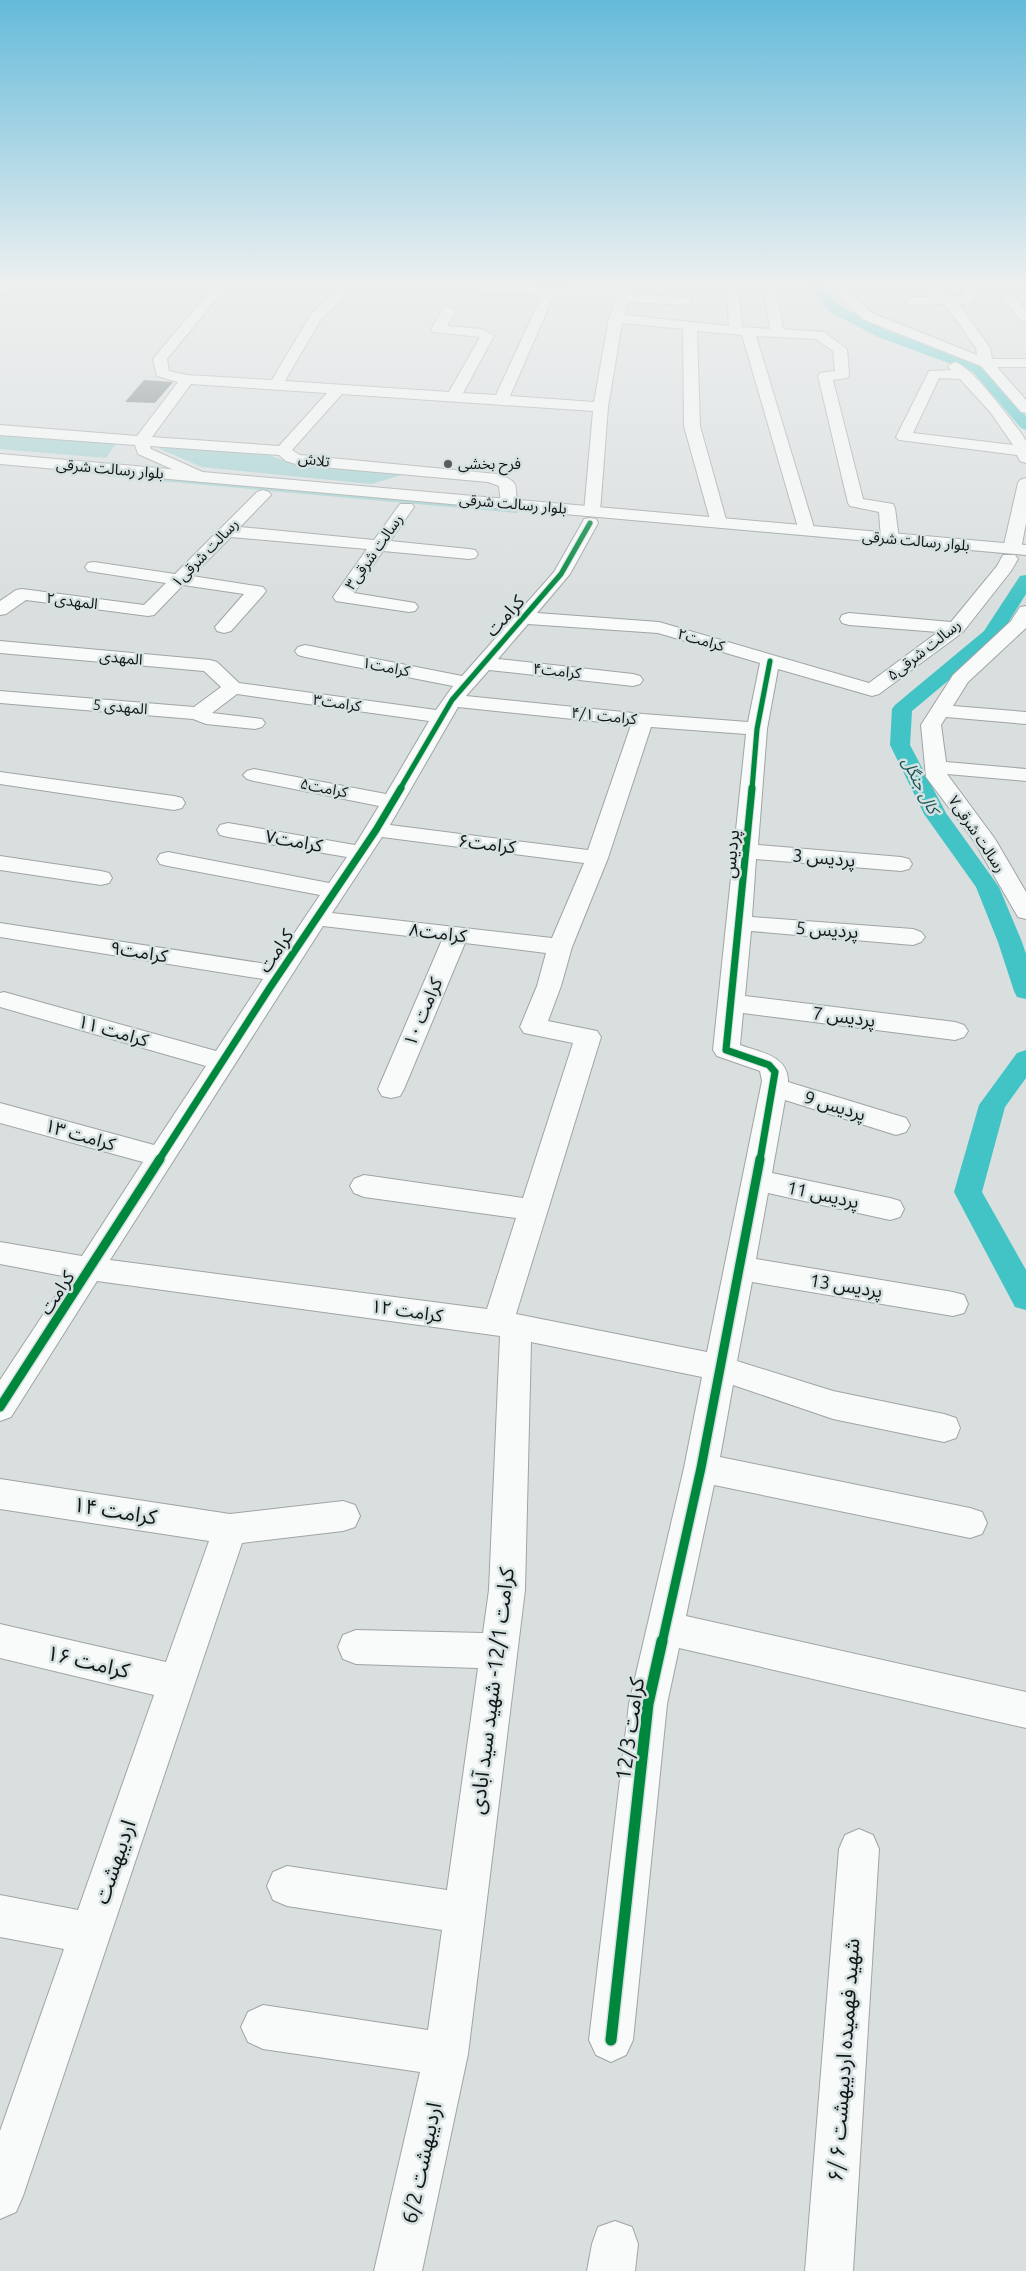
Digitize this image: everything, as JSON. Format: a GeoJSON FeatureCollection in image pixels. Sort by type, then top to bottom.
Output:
{"type":"FeatureCollection","features":[{"type":"Feature","properties":{"kind":"street"},"geometry":{"type":"LineString","coordinates":[[177,392],[142,440],[143,451],[201,477]]}},
{"type":"Feature","properties":{"kind":"street"},"geometry":{"type":"LineString","coordinates":[[283,451],[335,392]]}},
{"type":"Feature","properties":{"kind":"street"},"geometry":{"type":"LineString","coordinates":[[381,392],[601,406]]}},
{"type":"Feature","properties":{"kind":"street"},"geometry":{"type":"LineString","coordinates":[[454,397],[457,392]]}},
{"type":"Feature","properties":{"kind":"street"},"geometry":{"type":"LineString","coordinates":[[501,400],[505,392]]}},
{"type":"Feature","properties":{"kind":"street"},"geometry":{"type":"LineString","coordinates":[[590,517],[603,392]]}},
{"type":"Feature","properties":{"kind":"street"},"geometry":{"type":"LineString","coordinates":[[691,392],[692,426],[719,523]]}},
{"type":"Feature","properties":{"kind":"street"},"geometry":{"type":"LineString","coordinates":[[766,392],[807,531]]}},
{"type":"Feature","properties":{"kind":"street"},"geometry":{"type":"LineString","coordinates":[[829,392],[856,503],[887,508],[890,544]]}},
{"type":"Feature","properties":{"kind":"street"},"geometry":{"type":"LineString","coordinates":[[925,392],[904,437],[1025,454]]}},
{"type":"Feature","properties":{"kind":"street"},"geometry":{"type":"LineString","coordinates":[[981,392],[1025,454]]}},
{"type":"Feature","properties":{"kind":"street"},"geometry":{"type":"LineString","coordinates":[[1020,396],[1026,409]]}},
{"type":"Feature","properties":{"kind":"street","name":"تلاش"},"geometry":{"type":"LineString","coordinates":[[0,430],[283,451],[298,460],[429,471],[504,480],[509,486],[509,504]]}},
{"type":"Feature","properties":{"kind":"street","name":"بلوار رسالت شرقی"},"geometry":{"type":"LineString","coordinates":[[0,460],[90,474],[262,495],[406,507],[719,523],[807,531],[890,544]]}},
{"type":"Feature","properties":{"kind":"street"},"geometry":{"type":"LineString","coordinates":[[364,491],[429,471]]}},
{"type":"Feature","properties":{"kind":"street","name":"بلوار رسالت شرقی"},"geometry":{"type":"LineString","coordinates":[[0,472],[201,477],[509,504],[590,517],[1018,555]]}},
{"type":"Feature","properties":{"kind":"street"},"geometry":{"type":"LineString","coordinates":[[1018,555],[1026,483]]}},
{"type":"Feature","properties":{"kind":"street","name":"رسالت شرقی۱"},"geometry":{"type":"LineString","coordinates":[[148,611],[262,495]]}},
{"type":"Feature","properties":{"kind":"street","name":"رسالت شرقی۳"},"geometry":{"type":"LineString","coordinates":[[406,507],[342,597],[409,607]]}},
{"type":"Feature","properties":{"kind":"street","name":"کرامت"},"geometry":{"type":"LineString","coordinates":[[0,1407],[91,1269],[160,1157],[279,974],[394,802],[454,700],[482,663],[524,618],[561,574],[590,517]]}},
{"type":"Feature","properties":{"kind":"street"},"geometry":{"type":"LineString","coordinates":[[226,531],[469,554]]}},
{"type":"Feature","properties":{"kind":"street","name":"رسالت شرقی۵"},"geometry":{"type":"LineString","coordinates":[[872,690],[956,628],[1005,567],[1018,555]]}},
{"type":"Feature","properties":{"kind":"street"},"geometry":{"type":"LineString","coordinates":[[94,567],[257,590],[224,627]]}},
{"type":"Feature","properties":{"kind":"street","name":"المهدی۲"},"geometry":{"type":"LineString","coordinates":[[0,610],[22,594],[148,611]]}},
{"type":"Feature","properties":{"kind":"street","name":"رسالت شرقی۷"},"geometry":{"type":"LineString","coordinates":[[1026,611],[1019,624],[960,679],[931,725],[937,777],[984,839],[1026,912]]}},
{"type":"Feature","properties":{"kind":"street","name":"کرامت۲"},"geometry":{"type":"LineString","coordinates":[[524,618],[659,628],[872,690]]}},
{"type":"Feature","properties":{"kind":"street"},"geometry":{"type":"LineString","coordinates":[[849,619],[956,628]]}},
{"type":"Feature","properties":{"kind":"street","name":"المهدی"},"geometry":{"type":"LineString","coordinates":[[0,647],[210,666],[233,688]]}},
{"type":"Feature","properties":{"kind":"street","name":"کرامت۱"},"geometry":{"type":"LineString","coordinates":[[305,651],[454,700]]}},
{"type":"Feature","properties":{"kind":"street","name":"پردیس"},"geometry":{"type":"LineString","coordinates":[[770,661],[757,729],[740,923],[726,1050],[769,1065],[775,1072],[774,1087]]}},
{"type":"Feature","properties":{"kind":"street","name":"کرامت۴"},"geometry":{"type":"LineString","coordinates":[[482,663],[633,680]]}},
{"type":"Feature","properties":{"kind":"street"},"geometry":{"type":"LineString","coordinates":[[198,713],[233,688]]}},
{"type":"Feature","properties":{"kind":"street","name":"کرامت۳"},"geometry":{"type":"LineString","coordinates":[[233,688],[454,700]]}},
{"type":"Feature","properties":{"kind":"street","name":"المهدی 5"},"geometry":{"type":"LineString","coordinates":[[0,698],[198,713],[206,718],[255,724]]}},
{"type":"Feature","properties":{"kind":"street","name":"کرامت ۴/۱"},"geometry":{"type":"LineString","coordinates":[[454,700],[644,720],[757,729]]}},
{"type":"Feature","properties":{"kind":"street"},"geometry":{"type":"LineString","coordinates":[[940,711],[1026,718]]}},
{"type":"Feature","properties":{"kind":"street"},"geometry":{"type":"LineString","coordinates":[[560,948],[597,858],[644,720]]}},
{"type":"Feature","properties":{"kind":"street"},"geometry":{"type":"LineString","coordinates":[[936,767],[1026,774]]}},
{"type":"Feature","properties":{"kind":"street","name":"کرامت۵"},"geometry":{"type":"LineString","coordinates":[[254,775],[394,802]]}},
{"type":"Feature","properties":{"kind":"street"},"geometry":{"type":"LineString","coordinates":[[0,778],[174,804]]}},
{"type":"Feature","properties":{"kind":"street","name":"کرامت۷"},"geometry":{"type":"LineString","coordinates":[[228,830],[360,852]]}},
{"type":"Feature","properties":{"kind":"street","name":"کرامت۶"},"geometry":{"type":"LineString","coordinates":[[376,830],[597,858]]}},
{"type":"Feature","properties":{"kind":"street","name":"پردیس 3"},"geometry":{"type":"LineString","coordinates":[[746,851],[901,864]]}},
{"type":"Feature","properties":{"kind":"street"},"geometry":{"type":"LineString","coordinates":[[168,859],[334,890]]}},
{"type":"Feature","properties":{"kind":"street"},"geometry":{"type":"LineString","coordinates":[[0,862],[101,878]]}},
{"type":"Feature","properties":{"kind":"street","name":"کرامت۸"},"geometry":{"type":"LineString","coordinates":[[316,918],[560,948]]}},
{"type":"Feature","properties":{"kind":"street","name":"پردیس 5"},"geometry":{"type":"LineString","coordinates":[[740,923],[913,937]]}},
{"type":"Feature","properties":{"kind":"street","name":"کرامت۹"},"geometry":{"type":"LineString","coordinates":[[0,930],[279,974]]}},
{"type":"Feature","properties":{"kind":"street","name":"کرامت ۱۰"},"geometry":{"type":"LineString","coordinates":[[391,1089],[456,935]]}},
{"type":"Feature","properties":{"kind":"street","name":"کرامت 12/1- شهید سید آبادی"},"geometry":{"type":"LineString","coordinates":[[446,2054],[508,1590],[507,1324],[534,1210],[588,1037],[533,1027],[549,986],[560,948]]}},
{"type":"Feature","properties":{"kind":"street","name":"کرامت ۱۱"},"geometry":{"type":"LineString","coordinates":[[4,1000],[222,1062]]}},
{"type":"Feature","properties":{"kind":"street","name":"پردیس 7"},"geometry":{"type":"LineString","coordinates":[[732,1003],[955,1031]]}},
{"type":"Feature","properties":{"kind":"street","name":"پردیس 9"},"geometry":{"type":"LineString","coordinates":[[774,1087],[896,1125]]}},
{"type":"Feature","properties":{"kind":"street","name":"کرامت 12/3"},"geometry":{"type":"LineString","coordinates":[[611,2040],[648,1704],[701,1468],[774,1087]]}},
{"type":"Feature","properties":{"kind":"street","name":"کرامت ۱۳"},"geometry":{"type":"LineString","coordinates":[[0,1113],[160,1157]]}},
{"type":"Feature","properties":{"kind":"street","name":"پردیس 11"},"geometry":{"type":"LineString","coordinates":[[756,1180],[890,1209]]}},
{"type":"Feature","properties":{"kind":"street"},"geometry":{"type":"LineString","coordinates":[[364,1186],[534,1210]]}},
{"type":"Feature","properties":{"kind":"street","name":"کرامت ۱۲"},"geometry":{"type":"LineString","coordinates":[[0,1253],[91,1269],[507,1324],[720,1368],[833,1405],[944,1428]]}},
{"type":"Feature","properties":{"kind":"street","name":"پردیس 13"},"geometry":{"type":"LineString","coordinates":[[739,1268],[953,1304]]}},
{"type":"Feature","properties":{"kind":"street"},"geometry":{"type":"LineString","coordinates":[[701,1468],[970,1523]]}},
{"type":"Feature","properties":{"kind":"street","name":"کرامت ۱۴"},"geometry":{"type":"LineString","coordinates":[[0,1494],[230,1529],[343,1516]]}},
{"type":"Feature","properties":{"kind":"street","name":"اردیبهشت"},"geometry":{"type":"LineString","coordinates":[[0,2196],[230,1529]]}},
{"type":"Feature","properties":{"kind":"street"},"geometry":{"type":"LineString","coordinates":[[665,1628],[1026,1710]]}},
{"type":"Feature","properties":{"kind":"street","name":"کرامت ۱۶"},"geometry":{"type":"LineString","coordinates":[[0,1642],[176,1682]]}},
{"type":"Feature","properties":{"kind":"street"},"geometry":{"type":"LineString","coordinates":[[356,1647],[499,1651]]}},
{"type":"Feature","properties":{"kind":"street","name":"شهید فهمیده اردیبهشت ۶ /۶"},"geometry":{"type":"LineString","coordinates":[[829,2271],[859,1849]]}},
{"type":"Feature","properties":{"kind":"street"},"geometry":{"type":"LineString","coordinates":[[287,1886],[465,1913]]}},
{"type":"Feature","properties":{"kind":"street"},"geometry":{"type":"LineString","coordinates":[[0,1916],[90,1933]]}},
{"type":"Feature","properties":{"kind":"street"},"geometry":{"type":"LineString","coordinates":[[263,2028],[446,2054]]}},
{"type":"Feature","properties":{"kind":"street","name":"اردیبهشت 6/2"},"geometry":{"type":"LineString","coordinates":[[398,2271],[446,2054]]}},
{"type":"Feature","properties":{"kind":"shaded area"},"geometry":{"type":"Polygon","coordinates":[[[0,435],[116,444],[106,458],[0,449],[0,435]]]}},
{"type":"Feature","properties":{"kind":"shaded area"},"geometry":{"type":"Polygon","coordinates":[[[161,447],[269,455],[296,465],[405,474],[371,484],[202,467],[160,449],[161,447]]]}},
{"type":"Feature","properties":{"kind":"shaded area"},"geometry":{"type":"Polygon","coordinates":[[[107,473],[518,509],[517,513],[104,476],[107,473]]]}},
{"type":"Feature","properties":{"kind":"shaded area"},"geometry":{"type":"Polygon","coordinates":[[[623,520],[654,521],[1026,553],[1026,556],[623,520]]]}},
{"type":"Feature","properties":{"kind":"building"},"geometry":{"type":"Polygon","coordinates":[[[134,392],[164,392],[155,403],[125,402],[134,392]]]}},
{"type":"Feature","properties":{"kind":"waterway","name":"کال جنگل"},"geometry":{"type":"LineString","coordinates":[[998,392],[1026,425]]}},
{"type":"Feature","properties":{"kind":"waterway","name":"کال جنگل"},"geometry":{"type":"LineString","coordinates":[[1026,580],[991,635],[902,709],[900,745],[935,814],[987,887],[1010,942],[1026,991]]}},
{"type":"Feature","properties":{"kind":"waterway","name":"کال جنگل"},"geometry":{"type":"LineString","coordinates":[[1026,1059],[992,1105],[968,1192],[1026,1298]]}},
{"type":"Feature","properties":{"kind":"cycle path"},"geometry":{"type":"LineString","coordinates":[[0,1407],[269,989],[376,830],[452,700],[561,574],[590,523]]}},
{"type":"Feature","properties":{"kind":"cycle path"},"geometry":{"type":"LineString","coordinates":[[611,2040],[648,1704],[701,1468],[775,1081],[775,1072],[769,1065],[726,1050],[757,729],[770,661]]}},
{"type":"Feature","properties":{"kind":"place","name":"فرح بخشی"},"geometry":{"type":"Point","coordinates":[448,464]}}]}
